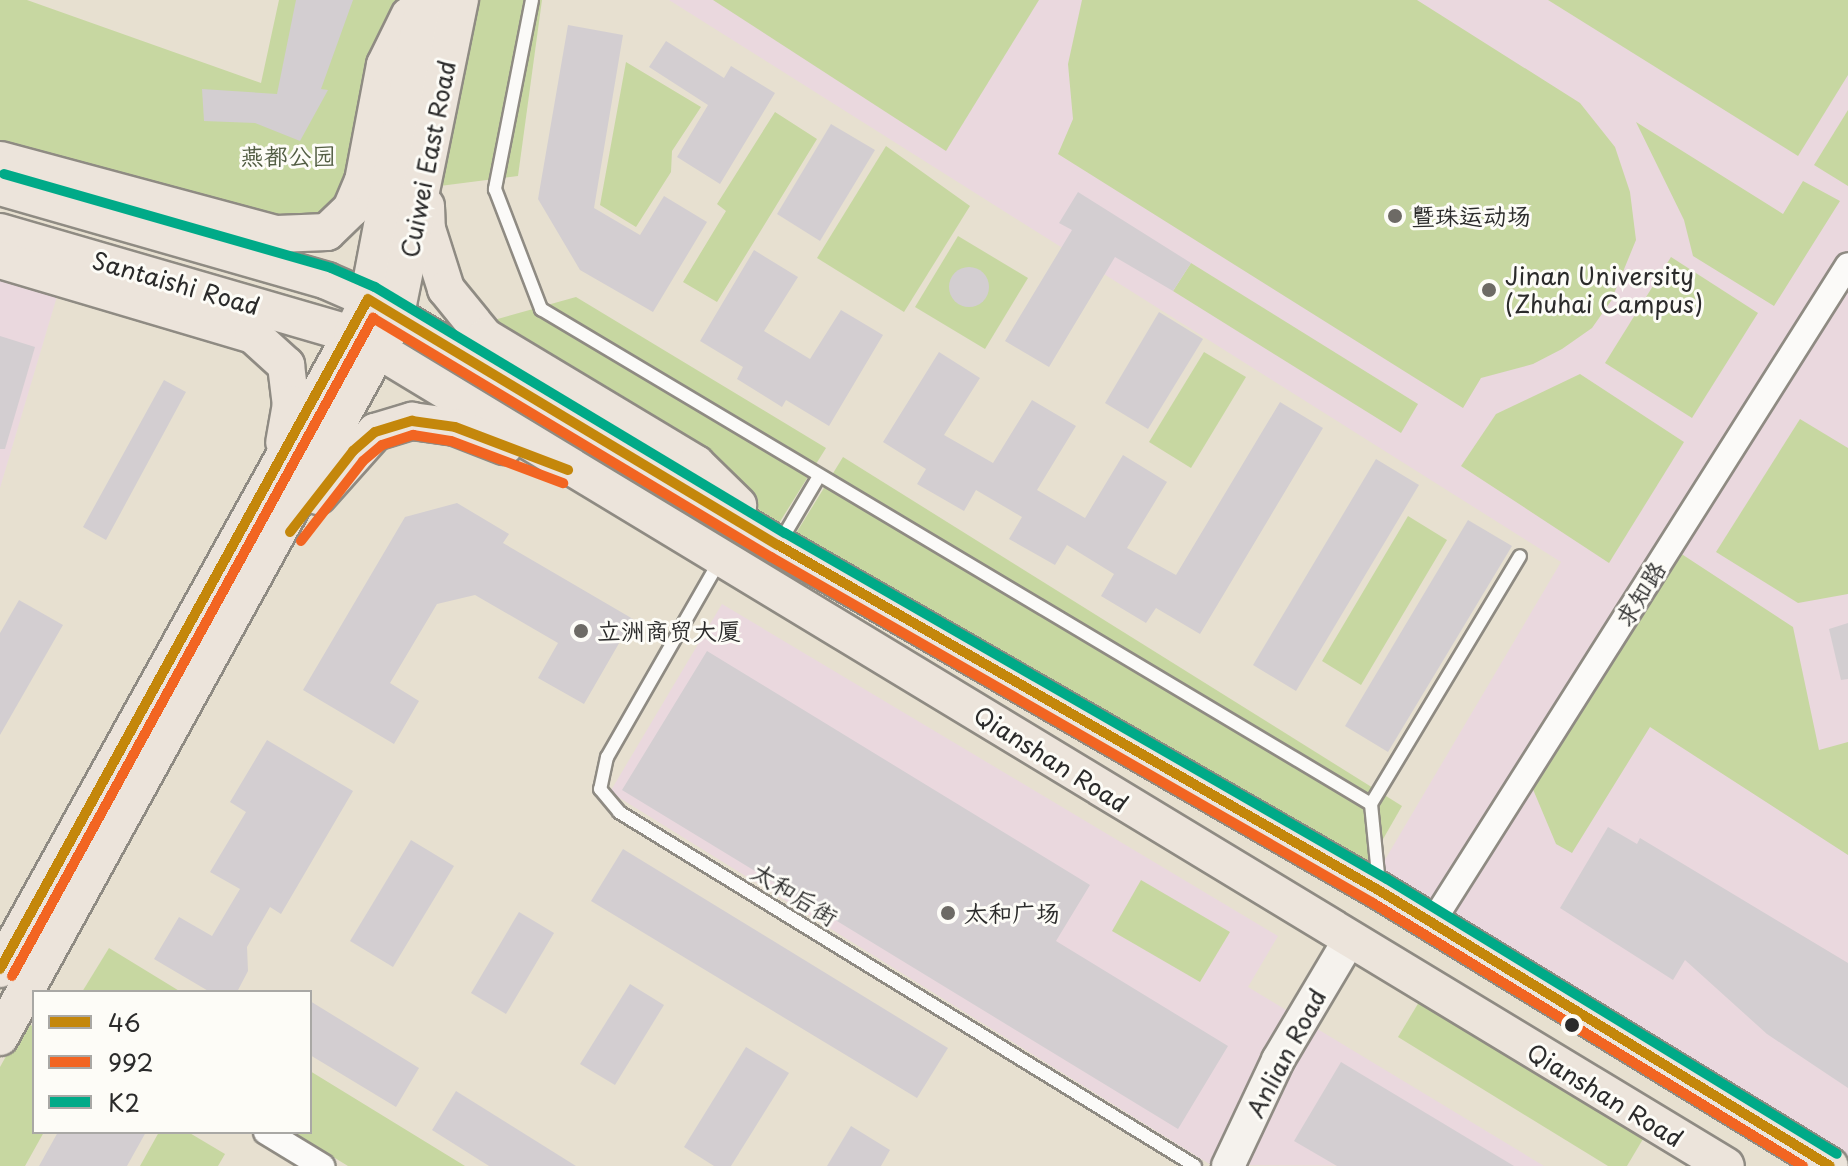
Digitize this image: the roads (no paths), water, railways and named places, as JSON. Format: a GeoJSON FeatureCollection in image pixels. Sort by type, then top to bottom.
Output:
{"type":"FeatureCollection","features":[{"type":"Feature","properties":{"kind":"main road"},"geometry":{"type":"LineString","coordinates":[[0,160],[277,234],[327,232],[351,209],[363,181],[385,65],[416,0]]}},
{"type":"Feature","properties":{"kind":"main road","name":"Cuiwei East Road"},"geometry":{"type":"LineString","coordinates":[[374,325],[425,0]]}},
{"type":"Feature","properties":{"kind":"main road","name":"Cuiwei East Road"},"geometry":{"type":"LineString","coordinates":[[374,325],[425,172],[460,0]]}},
{"type":"Feature","properties":{"kind":"main road"},"geometry":{"type":"LineString","coordinates":[[425,172],[427,229],[446,289],[485,337],[696,464],[778,545]]}},
{"type":"Feature","properties":{"kind":"main road","name":"Santaishi Road"},"geometry":{"type":"LineString","coordinates":[[0,187],[327,281],[374,325]]}},
{"type":"Feature","properties":{"kind":"main road","name":"Santaishi Road"},"geometry":{"type":"LineString","coordinates":[[0,232],[374,325]]}},
{"type":"Feature","properties":{"kind":"main road"},"geometry":{"type":"LineString","coordinates":[[0,260],[253,335],[286,365],[291,404],[280,464]]}},
{"type":"Feature","properties":{"kind":"main road"},"geometry":{"type":"LineString","coordinates":[[21,982],[10,934],[280,464],[374,325]]}},
{"type":"Feature","properties":{"kind":"main road"},"geometry":{"type":"LineString","coordinates":[[0,1037],[21,982],[250,584],[374,325]]}},
{"type":"Feature","properties":{"kind":"main road","name":"Qianshan Road"},"geometry":{"type":"LineString","coordinates":[[374,325],[587,478],[1348,942],[1726,1166]]}},
{"type":"Feature","properties":{"kind":"main road","name":"Qianshan Road"},"geometry":{"type":"LineString","coordinates":[[374,325],[778,545],[1380,891],[1830,1166]]}},
{"type":"Feature","properties":{"kind":"main road"},"geometry":{"type":"LineString","coordinates":[[250,584],[353,451],[375,432],[412,421],[455,427],[587,478]]}},
{"type":"Feature","properties":{"kind":"street","name":"求知路"},"geometry":{"type":"LineString","coordinates":[[1432,923],[1848,265]]}},
{"type":"Feature","properties":{"kind":"street","name":"Anlian Road"},"geometry":{"type":"LineString","coordinates":[[1228,1166],[1278,1060],[1348,942]]}},
{"type":"Feature","properties":{"kind":"street"},"geometry":{"type":"LineString","coordinates":[[269,1134],[322,1166]]}},
{"type":"Feature","properties":{"kind":"lane"},"geometry":{"type":"LineString","coordinates":[[532,0],[495,189],[541,309],[1371,804]]}},
{"type":"Feature","properties":{"kind":"lane"},"geometry":{"type":"LineString","coordinates":[[778,545],[819,476]]}},
{"type":"Feature","properties":{"kind":"lane"},"geometry":{"type":"LineString","coordinates":[[1380,891],[1371,804],[1520,556]]}},
{"type":"Feature","properties":{"kind":"lane","name":"太和后街"},"geometry":{"type":"LineString","coordinates":[[720,560],[607,757],[600,789],[619,812],[1195,1166]]}},
{"type":"Feature","properties":{"kind":"place","name":"暨珠运动场"},"geometry":{"type":"Point","coordinates":[1395,216]}},
{"type":"Feature","properties":{"kind":"place","name":"Jinan University (Zhuhai Campus)"},"geometry":{"type":"Point","coordinates":[1489,290]}},
{"type":"Feature","properties":{"kind":"place","name":"立洲商贸大厦"},"geometry":{"type":"Point","coordinates":[581,631]}},
{"type":"Feature","properties":{"kind":"place","name":"太和广场"},"geometry":{"type":"Point","coordinates":[948,913]}},
{"type":"Feature","properties":{"kind":"park label","name":"燕都公园"},"geometry":{"type":"Point","coordinates":[288,156]}}]}
